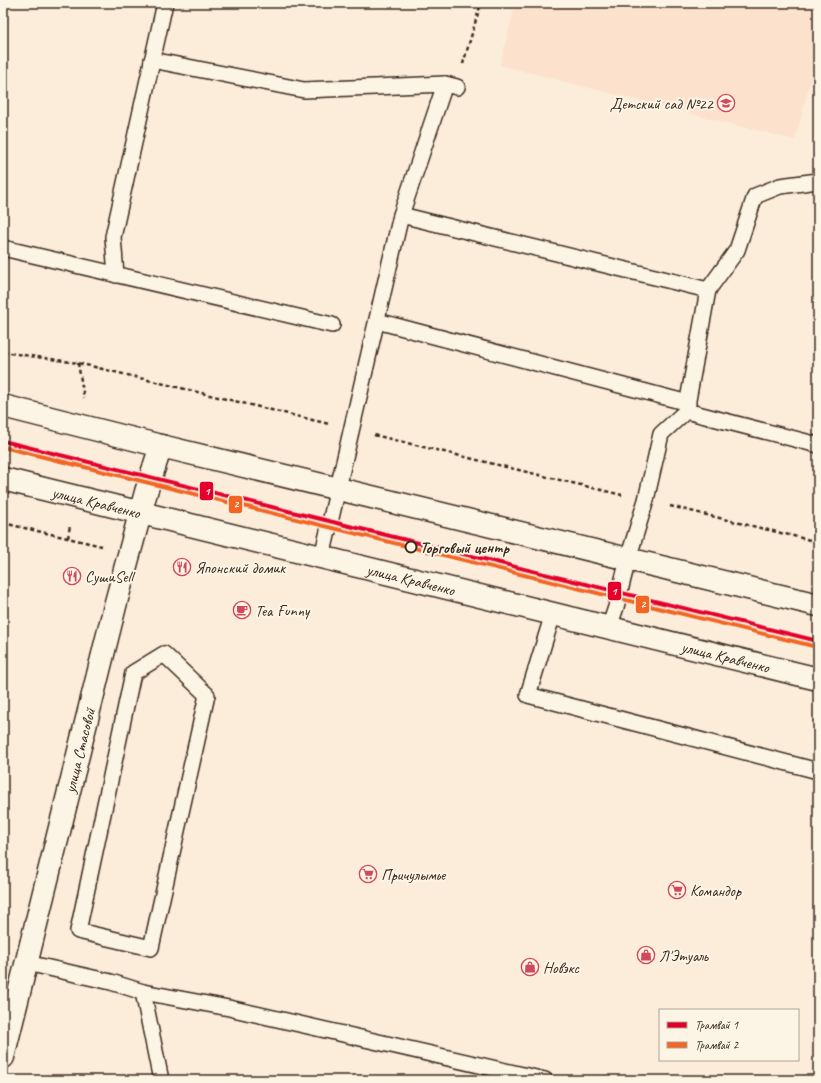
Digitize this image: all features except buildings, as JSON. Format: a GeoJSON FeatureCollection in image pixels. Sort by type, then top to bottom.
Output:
{"type":"FeatureCollection","features":[{"type":"Feature","properties":{"kind":"main road"},"geometry":{"type":"LineString","coordinates":[[3,406],[161,446],[818,605]]}},
{"type":"Feature","properties":{"kind":"main road","name":"улица Стасовой"},"geometry":{"type":"LineString","coordinates":[[3,1057],[111,622],[140,512],[161,446]]}},
{"type":"Feature","properties":{"kind":"main road","name":"улица Кравченко"},"geometry":{"type":"LineString","coordinates":[[3,479],[818,680]]}},
{"type":"Feature","properties":{"kind":"lane"},"geometry":{"type":"LineString","coordinates":[[116,275],[113,237],[165,3]]}},
{"type":"Feature","properties":{"kind":"lane"},"geometry":{"type":"LineString","coordinates":[[152,60],[304,90],[451,85],[401,215],[322,557]]}},
{"type":"Feature","properties":{"kind":"lane"},"geometry":{"type":"LineString","coordinates":[[609,628],[646,500],[661,434],[687,407],[708,290],[737,250],[755,196],[780,186],[818,181]]}},
{"type":"Feature","properties":{"kind":"lane"},"geometry":{"type":"LineString","coordinates":[[401,215],[708,290]]}},
{"type":"Feature","properties":{"kind":"lane"},"geometry":{"type":"LineString","coordinates":[[3,248],[332,325]]}},
{"type":"Feature","properties":{"kind":"lane"},"geometry":{"type":"LineString","coordinates":[[377,321],[818,445]]}},
{"type":"Feature","properties":{"kind":"lane"},"geometry":{"type":"LineString","coordinates":[[553,614],[528,695],[818,771]]}},
{"type":"Feature","properties":{"kind":"lane"},"geometry":{"type":"LineString","coordinates":[[164,654],[207,695],[151,948],[78,931],[133,673],[164,654]]}},
{"type":"Feature","properties":{"kind":"lane"},"geometry":{"type":"LineString","coordinates":[[27,963],[111,982],[143,992],[229,1008],[545,1080]]}},
{"type":"Feature","properties":{"kind":"lane"},"geometry":{"type":"LineString","coordinates":[[143,992],[161,1080]]}},
{"type":"Feature","properties":{"kind":"path"},"geometry":{"type":"LineString","coordinates":[[451,85],[481,3]]}},
{"type":"Feature","properties":{"kind":"path"},"geometry":{"type":"LineString","coordinates":[[3,352],[78,363],[818,542]]}},
{"type":"Feature","properties":{"kind":"path"},"geometry":{"type":"LineString","coordinates":[[3,523],[130,552]]}},
{"type":"Feature","properties":{"kind":"shaded area","name":"Детский сад №22"},"geometry":{"type":"Polygon","coordinates":[[[516,3],[818,3],[818,51],[795,140],[500,65],[516,3]]]}},
{"type":"Feature","properties":{"kind":"tram line","name":"1"},"geometry":{"type":"LineString","coordinates":[[3,441],[818,641]]}},
{"type":"Feature","properties":{"kind":"tram line","name":"2"},"geometry":{"type":"LineString","coordinates":[[3,447],[817,647]]}},
{"type":"Feature","properties":{"kind":"place","name":"Детский сад №22"},"geometry":{"type":"Point","coordinates":[726,103]}},
{"type":"Feature","properties":{"kind":"place","name":"Торговый центр"},"geometry":{"type":"Point","coordinates":[411,547]}},
{"type":"Feature","properties":{"kind":"place","name":"Японский домик"},"geometry":{"type":"Point","coordinates":[182,567]}},
{"type":"Feature","properties":{"kind":"place","name":"СушиSell"},"geometry":{"type":"Point","coordinates":[72,576]}},
{"type":"Feature","properties":{"kind":"place","name":"Tea Funny"},"geometry":{"type":"Point","coordinates":[242,610]}},
{"type":"Feature","properties":{"kind":"place","name":"Причулымье"},"geometry":{"type":"Point","coordinates":[368,874]}},
{"type":"Feature","properties":{"kind":"place","name":"Командор"},"geometry":{"type":"Point","coordinates":[677,890]}},
{"type":"Feature","properties":{"kind":"place","name":"Л'Этуаль"},"geometry":{"type":"Point","coordinates":[646,955]}},
{"type":"Feature","properties":{"kind":"place","name":"Новэкс"},"geometry":{"type":"Point","coordinates":[530,967]}}]}
